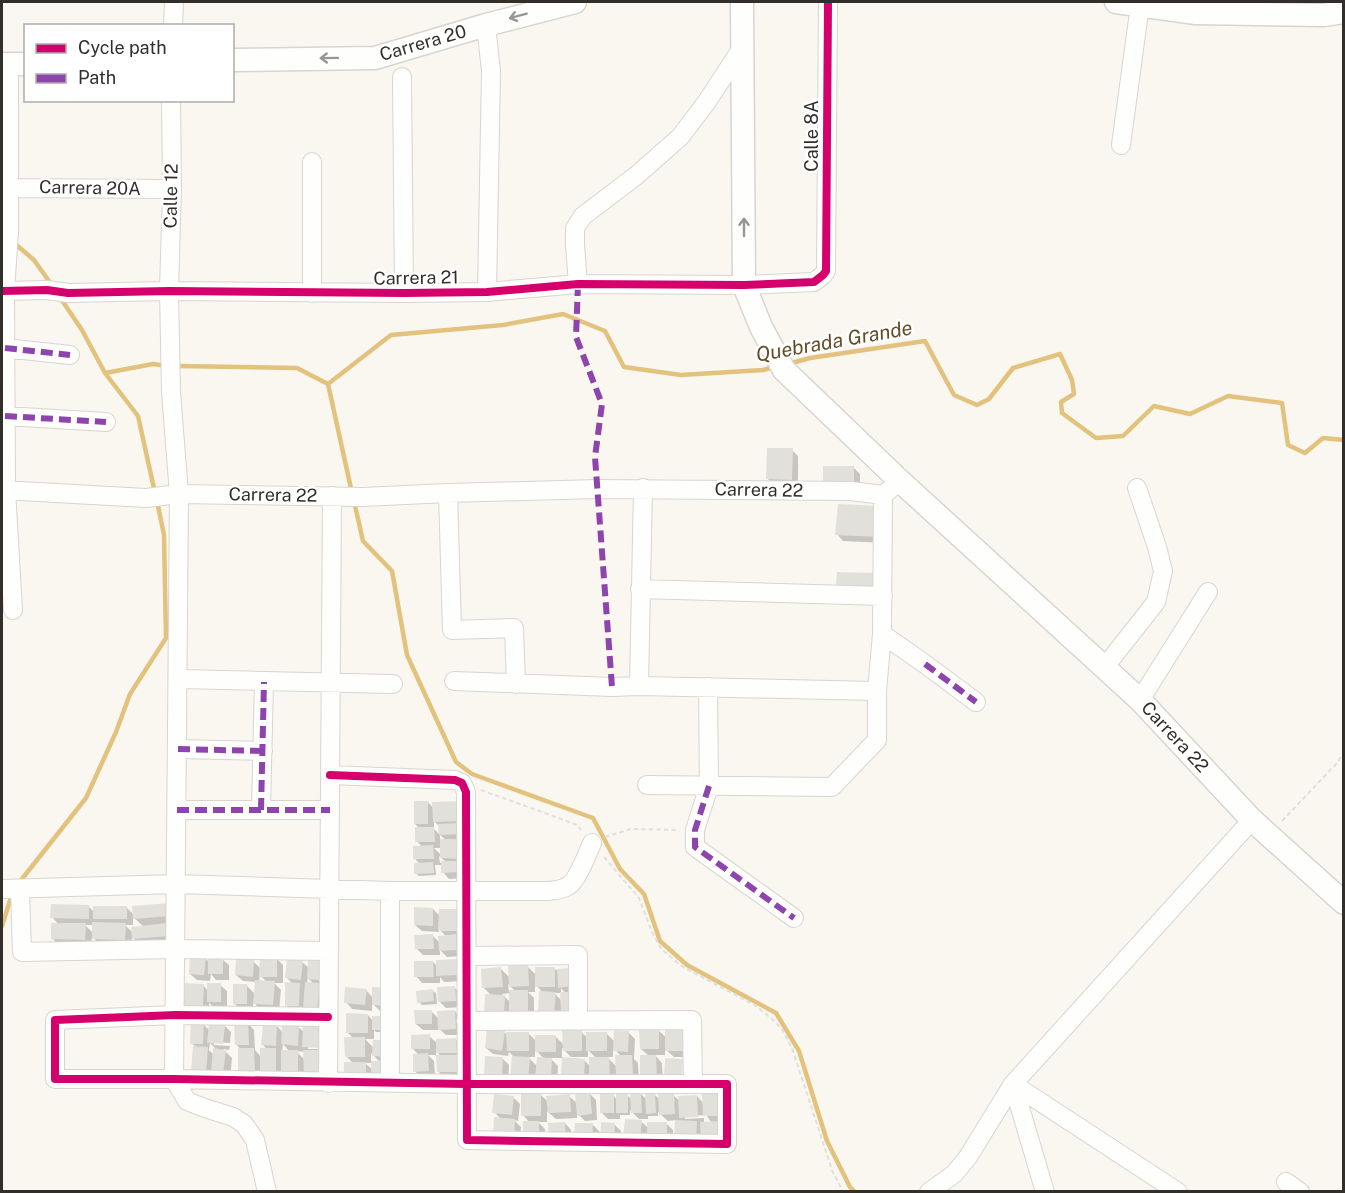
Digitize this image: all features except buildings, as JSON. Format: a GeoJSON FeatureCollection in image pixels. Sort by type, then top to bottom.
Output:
{"type":"FeatureCollection","features":[{"type":"Feature","properties":{"kind":"main road","name":"Carrera 20"},"geometry":{"type":"LineString","coordinates":[[234,60],[375,58],[574,2]]}},
{"type":"Feature","properties":{"kind":"main road"},"geometry":{"type":"LineString","coordinates":[[742,2],[744,285],[761,327],[780,364],[892,488]]}},
{"type":"Feature","properties":{"kind":"main road"},"geometry":{"type":"LineString","coordinates":[[1116,2],[1196,13],[1331,10]]}},
{"type":"Feature","properties":{"kind":"main road","name":"Carrera 22"},"geometry":{"type":"LineString","coordinates":[[892,488],[1140,700],[1251,820],[1344,903]]}},
{"type":"Feature","properties":{"kind":"street"},"geometry":{"type":"LineString","coordinates":[[173,24],[174,2]]}},
{"type":"Feature","properties":{"kind":"street","name":"Calle 8A"},"geometry":{"type":"LineString","coordinates":[[826,271],[828,2]]}},
{"type":"Feature","properties":{"kind":"street"},"geometry":{"type":"LineString","coordinates":[[1121,145],[1140,5]]}},
{"type":"Feature","properties":{"kind":"street"},"geometry":{"type":"LineString","coordinates":[[486,25],[490,71],[487,292]]}},
{"type":"Feature","properties":{"kind":"street"},"geometry":{"type":"LineString","coordinates":[[578,284],[574,245],[575,228],[583,216],[637,175],[680,137],[706,103],[742,48]]}},
{"type":"Feature","properties":{"kind":"street"},"geometry":{"type":"LineString","coordinates":[[12,64],[8,238],[3,291],[6,584],[13,610]]}},
{"type":"Feature","properties":{"kind":"street"},"geometry":{"type":"LineString","coordinates":[[402,77],[404,293]]}},
{"type":"Feature","properties":{"kind":"street","name":"Calle 12"},"geometry":{"type":"LineString","coordinates":[[171,102],[170,348],[179,494],[174,1079]]}},
{"type":"Feature","properties":{"kind":"street"},"geometry":{"type":"LineString","coordinates":[[312,162],[312,293]]}},
{"type":"Feature","properties":{"kind":"street","name":"Carrera 20A"},"geometry":{"type":"LineString","coordinates":[[8,188],[172,189]]}},
{"type":"Feature","properties":{"kind":"street","name":"Carrera 21"},"geometry":{"type":"LineString","coordinates":[[3,291],[46,290],[68,293],[487,292],[578,284],[744,285],[814,282],[826,271]]}},
{"type":"Feature","properties":{"kind":"street"},"geometry":{"type":"LineString","coordinates":[[5,348],[70,355]]}},
{"type":"Feature","properties":{"kind":"street"},"geometry":{"type":"LineString","coordinates":[[6,416],[106,422]]}},
{"type":"Feature","properties":{"kind":"street"},"geometry":{"type":"LineString","coordinates":[[639,686],[643,488]]}},
{"type":"Feature","properties":{"kind":"street","name":"Carrera 22"},"geometry":{"type":"LineString","coordinates":[[4,490],[152,498],[179,494],[363,497],[643,488],[851,491],[892,488]]}},
{"type":"Feature","properties":{"kind":"street"},"geometry":{"type":"LineString","coordinates":[[647,784],[832,787],[877,740],[877,691],[892,488]]}},
{"type":"Feature","properties":{"kind":"street"},"geometry":{"type":"LineString","coordinates":[[1104,668],[1156,602],[1162,571],[1157,547],[1137,488]]}},
{"type":"Feature","properties":{"kind":"street"},"geometry":{"type":"LineString","coordinates":[[448,493],[452,630],[514,628],[516,684]]}},
{"type":"Feature","properties":{"kind":"street"},"geometry":{"type":"LineString","coordinates":[[328,1083],[331,683],[337,497]]}},
{"type":"Feature","properties":{"kind":"street"},"geometry":{"type":"LineString","coordinates":[[640,589],[883,596]]}},
{"type":"Feature","properties":{"kind":"street"},"geometry":{"type":"LineString","coordinates":[[1140,700],[1208,592]]}},
{"type":"Feature","properties":{"kind":"street"},"geometry":{"type":"LineString","coordinates":[[882,634],[976,702]]}},
{"type":"Feature","properties":{"kind":"street"},"geometry":{"type":"LineString","coordinates":[[179,679],[393,684]]}},
{"type":"Feature","properties":{"kind":"street"},"geometry":{"type":"LineString","coordinates":[[454,681],[612,687],[877,691]]}},
{"type":"Feature","properties":{"kind":"street"},"geometry":{"type":"LineString","coordinates":[[261,810],[264,682]]}},
{"type":"Feature","properties":{"kind":"street"},"geometry":{"type":"LineString","coordinates":[[708,687],[709,786],[695,830],[695,848],[794,918]]}},
{"type":"Feature","properties":{"kind":"street"},"geometry":{"type":"LineString","coordinates":[[178,749],[262,751]]}},
{"type":"Feature","properties":{"kind":"street"},"geometry":{"type":"LineString","coordinates":[[328,1017],[175,1015],[55,1020],[55,1079],[328,1083],[390,1082],[466,1084],[727,1084],[727,1144],[467,1140],[466,1084],[466,792],[462,783],[455,780],[330,775]]}},
{"type":"Feature","properties":{"kind":"street"},"geometry":{"type":"LineString","coordinates":[[177,810],[330,810]]}},
{"type":"Feature","properties":{"kind":"street"},"geometry":{"type":"LineString","coordinates":[[929,1191],[954,1174],[968,1157],[1013,1084],[1251,820]]}},
{"type":"Feature","properties":{"kind":"street"},"geometry":{"type":"LineString","coordinates":[[329,951],[176,949],[22,952],[10,889],[176,884],[390,891],[549,891],[561,889],[572,883],[595,842]]}},
{"type":"Feature","properties":{"kind":"street"},"geometry":{"type":"LineString","coordinates":[[390,891],[390,1082]]}},
{"type":"Feature","properties":{"kind":"street"},"geometry":{"type":"LineString","coordinates":[[467,956],[578,955],[578,1021]]}},
{"type":"Feature","properties":{"kind":"street"},"geometry":{"type":"LineString","coordinates":[[466,1021],[692,1020],[693,1084]]}},
{"type":"Feature","properties":{"kind":"street"},"geometry":{"type":"LineString","coordinates":[[174,1079],[187,1101],[233,1117],[244,1124],[255,1140],[267,1191]]}},
{"type":"Feature","properties":{"kind":"street"},"geometry":{"type":"LineString","coordinates":[[1013,1084],[1045,1191]]}},
{"type":"Feature","properties":{"kind":"street"},"geometry":{"type":"LineString","coordinates":[[1013,1084],[1178,1191]]}},
{"type":"Feature","properties":{"kind":"path"},"geometry":{"type":"LineString","coordinates":[[1269,836],[1337,763],[1344,752]]}},
{"type":"Feature","properties":{"kind":"path"},"geometry":{"type":"LineString","coordinates":[[462,783],[577,825],[595,842],[639,898],[652,932],[662,950],[683,967],[756,1006],[782,1029],[792,1048],[829,1160],[843,1191]]}},
{"type":"Feature","properties":{"kind":"path"},"geometry":{"type":"LineString","coordinates":[[595,842],[631,829],[695,830]]}},
{"type":"Feature","properties":{"kind":"waterway"},"geometry":{"type":"LineString","coordinates":[[13,242],[34,260],[51,284]]}},
{"type":"Feature","properties":{"kind":"waterway"},"geometry":{"type":"LineString","coordinates":[[59,296],[82,330],[105,373],[138,416],[155,493]]}},
{"type":"Feature","properties":{"kind":"waterway","name":"Quebrada Grande"},"geometry":{"type":"LineString","coordinates":[[328,384],[391,335],[503,325],[563,314],[605,331],[624,367],[681,375],[763,370],[774,367]]}},
{"type":"Feature","properties":{"kind":"waterway","name":"Quebrada Grande"},"geometry":{"type":"LineString","coordinates":[[788,364],[810,358],[925,341],[954,395],[977,405],[989,399],[1013,368],[1060,354],[1072,380],[1074,394],[1061,402],[1062,413],[1096,438],[1123,436],[1154,406],[1190,414],[1228,396],[1282,403],[1288,445],[1305,453],[1323,438],[1344,440]]}},
{"type":"Feature","properties":{"kind":"waterway"},"geometry":{"type":"LineString","coordinates":[[105,373],[153,364],[167,366]]}},
{"type":"Feature","properties":{"kind":"waterway"},"geometry":{"type":"LineString","coordinates":[[176,366],[297,368],[328,384]]}},
{"type":"Feature","properties":{"kind":"waterway"},"geometry":{"type":"LineString","coordinates":[[328,384],[352,493]]}},
{"type":"Feature","properties":{"kind":"waterway"},"geometry":{"type":"LineString","coordinates":[[18,884],[86,798],[116,732],[130,694],[166,638],[164,535],[157,501]]}},
{"type":"Feature","properties":{"kind":"waterway"},"geometry":{"type":"LineString","coordinates":[[354,501],[363,541],[392,571],[407,655],[456,762],[472,774],[593,818],[620,869],[644,894],[660,941],[687,965],[776,1013],[799,1051],[827,1141],[850,1187],[855,1192]]}},
{"type":"Feature","properties":{"kind":"waterway"},"geometry":{"type":"LineString","coordinates":[[2,926],[12,894]]}},
{"type":"Feature","properties":{"kind":"marked path"},"geometry":{"type":"LineString","coordinates":[[578,284],[576,337],[602,404],[595,457],[612,687]]}},
{"type":"Feature","properties":{"kind":"marked path"},"geometry":{"type":"LineString","coordinates":[[5,348],[70,355]]}},
{"type":"Feature","properties":{"kind":"marked path"},"geometry":{"type":"LineString","coordinates":[[5,416],[106,422]]}},
{"type":"Feature","properties":{"kind":"marked path"},"geometry":{"type":"LineString","coordinates":[[925,664],[976,702]]}},
{"type":"Feature","properties":{"kind":"marked path"},"geometry":{"type":"LineString","coordinates":[[261,810],[264,682]]}},
{"type":"Feature","properties":{"kind":"marked path"},"geometry":{"type":"LineString","coordinates":[[178,749],[263,751]]}},
{"type":"Feature","properties":{"kind":"marked path"},"geometry":{"type":"LineString","coordinates":[[709,786],[695,830],[695,847],[794,918]]}},
{"type":"Feature","properties":{"kind":"marked path"},"geometry":{"type":"LineString","coordinates":[[177,810],[330,810]]}},
{"type":"Feature","properties":{"kind":"cycle path"},"geometry":{"type":"LineString","coordinates":[[2,291],[404,293],[487,292],[578,284],[744,285],[814,282],[826,271],[828,2]]}},
{"type":"Feature","properties":{"kind":"cycle path"},"geometry":{"type":"LineString","coordinates":[[328,1017],[175,1015],[55,1020],[55,1079],[466,1084],[727,1084],[727,1144],[467,1140],[466,792],[462,783],[455,780],[330,775]]}}]}
